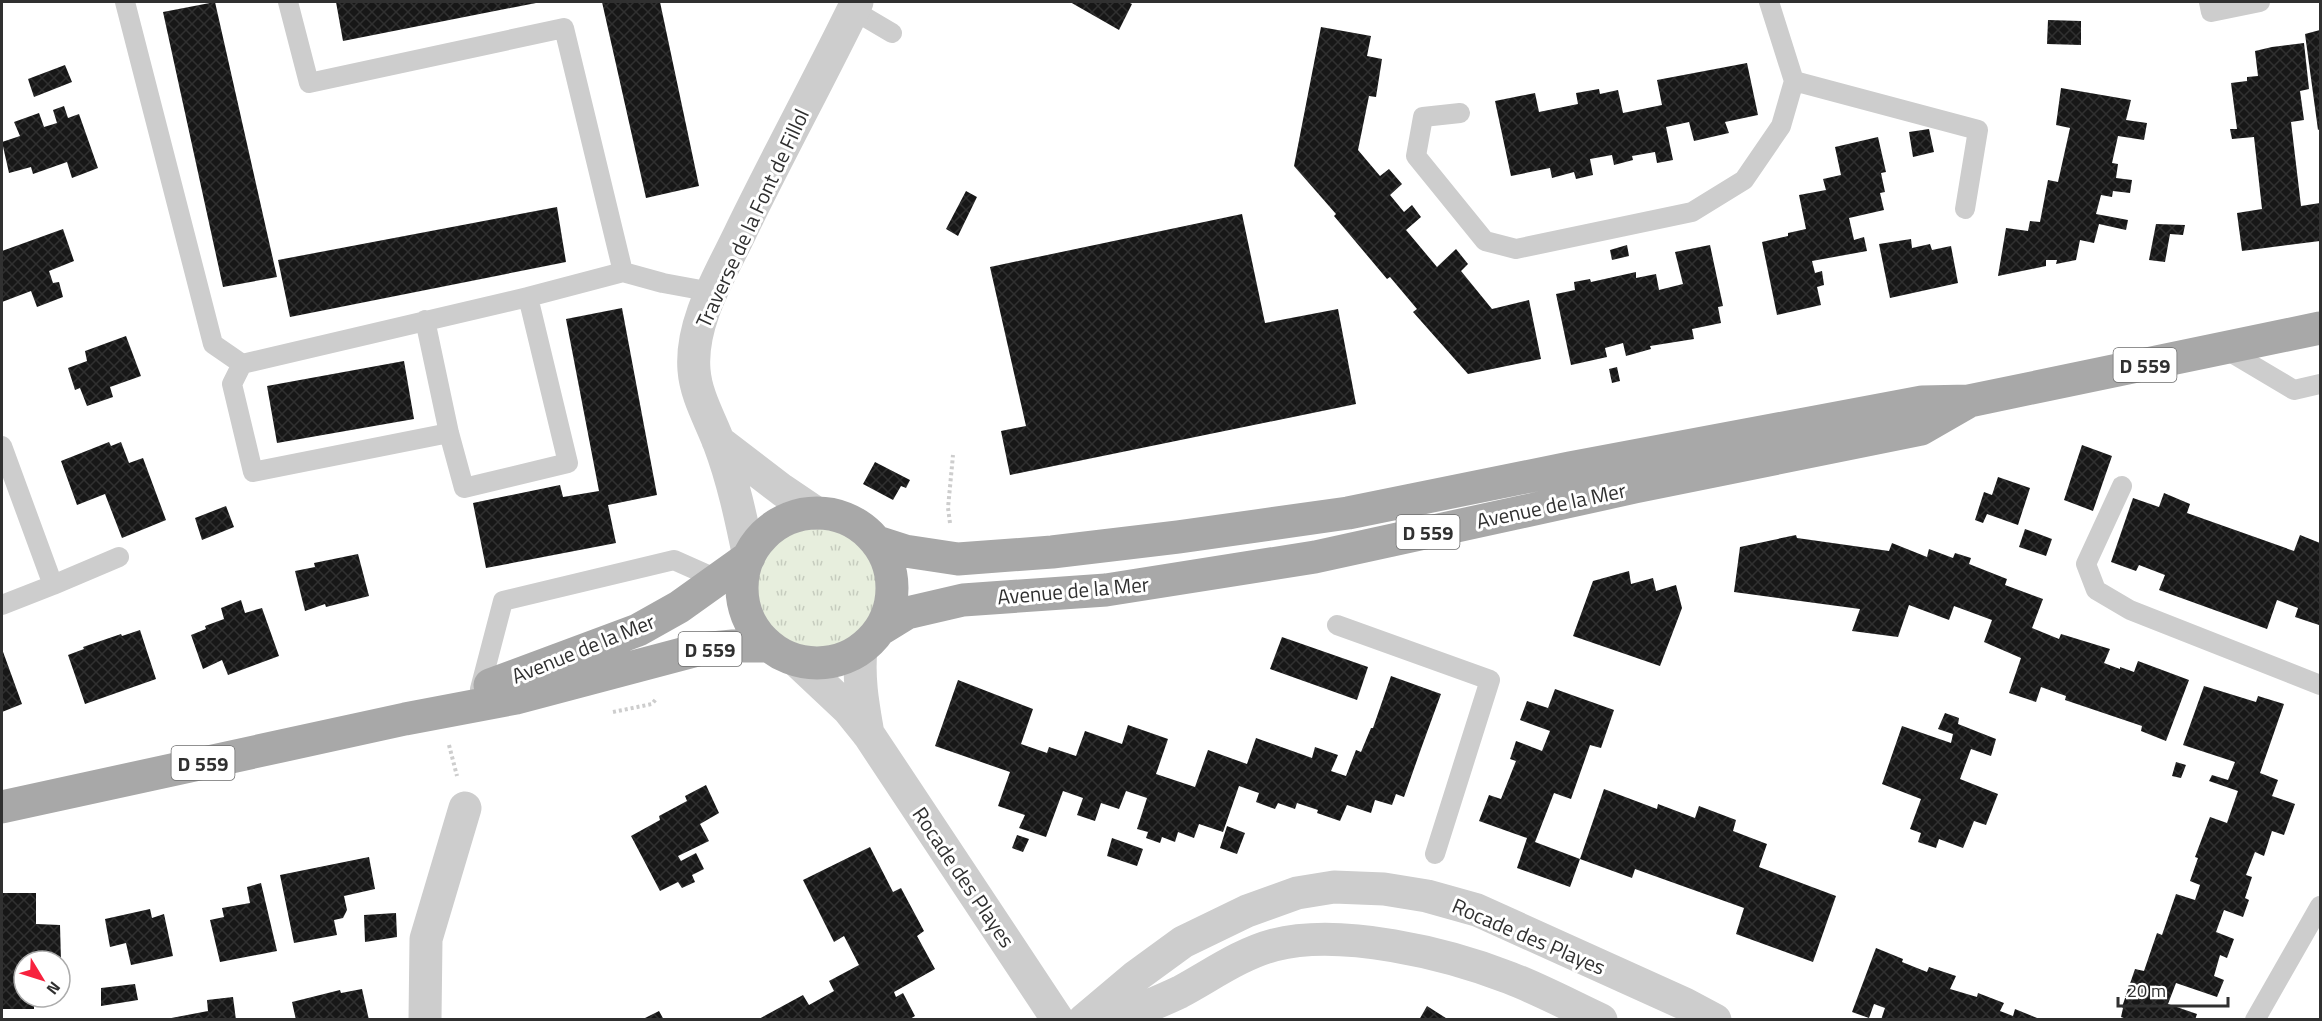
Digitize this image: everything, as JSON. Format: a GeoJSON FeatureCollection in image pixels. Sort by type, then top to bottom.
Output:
{"type":"FeatureCollection","features":[{"type":"Feature","properties":{"kind":"main road","name":"Avenue de la Mer"},"geometry":{"type":"LineString","coordinates":[[877,542],[905,551],[958,559],[1052,552],[1348,513],[1570,468],[1922,402],[1969,401],[2320,328]]}},
{"type":"Feature","properties":{"kind":"main road","name":"Avenue de la Mer"},"geometry":{"type":"LineString","coordinates":[[871,639],[907,613],[963,600],[1107,590],[1315,557],[1635,487],[1921,429],[1969,401]]}},
{"type":"Feature","properties":{"kind":"main road"},"geometry":{"type":"LineString","coordinates":[[816,513],[839,516],[860,526],[877,542],[888,562],[892,585],[890,608],[871,639],[841,660],[819,663],[783,654],[753,628],[744,605],[743,581],[749,557],[758,540],[772,528],[793,517],[816,513]]}},
{"type":"Feature","properties":{"kind":"main road","name":"Avenue de la Mer"},"geometry":{"type":"LineString","coordinates":[[405,719],[480,688],[638,630],[679,607],[749,557]]}},
{"type":"Feature","properties":{"kind":"main road","name":"Avenue de la Mer"},"geometry":{"type":"LineString","coordinates":[[2,807],[405,719],[516,698],[701,649],[733,646],[783,654]]}},
{"type":"Feature","properties":{"kind":"street","name":"Traverse de la Font de Fillol"},"geometry":{"type":"LineString","coordinates":[[749,557],[733,487],[718,441],[704,411],[694,370],[698,330],[712,292],[783,144],[855,6]]}},
{"type":"Feature","properties":{"kind":"street","name":"Traverse de la Font de Fillol"},"geometry":{"type":"LineString","coordinates":[[718,441],[816,513]]}},
{"type":"Feature","properties":{"kind":"street","name":"Rocade des Playes"},"geometry":{"type":"LineString","coordinates":[[869,735],[860,692],[859,669],[871,639]]}},
{"type":"Feature","properties":{"kind":"street","name":"Rocade des Playes"},"geometry":{"type":"LineString","coordinates":[[783,654],[848,709],[869,735],[1058,1020]]}},
{"type":"Feature","properties":{"kind":"street"},"geometry":{"type":"LineString","coordinates":[[425,1020],[426,939],[465,808]]}},
{"type":"Feature","properties":{"kind":"street","name":"Rocade des Playes"},"geometry":{"type":"LineString","coordinates":[[1084,1020],[1135,977],[1183,942],[1247,911],[1297,893],[1334,887],[1384,889],[1426,896],[1477,910],[1674,999],[1715,1020]]}},
{"type":"Feature","properties":{"kind":"street"},"geometry":{"type":"LineString","coordinates":[[1117,1020],[1180,992],[1225,966],[1273,946],[1314,939],[1354,939],[1448,958],[1510,978],[1601,1020]]}},
{"type":"Feature","properties":{"kind":"lane"},"geometry":{"type":"LineString","coordinates":[[125,2],[213,344],[242,364],[528,297],[623,272],[663,283],[712,292]]}},
{"type":"Feature","properties":{"kind":"lane"},"geometry":{"type":"LineString","coordinates":[[288,2],[309,84],[564,28],[623,272]]}},
{"type":"Feature","properties":{"kind":"lane"},"geometry":{"type":"LineString","coordinates":[[1460,113],[1423,117],[1416,156],[1485,241],[1516,249],[1692,212],[1744,180],[1781,126],[1794,81],[1769,2]]}},
{"type":"Feature","properties":{"kind":"lane"},"geometry":{"type":"LineString","coordinates":[[2209,2],[2211,12],[2260,2]]}},
{"type":"Feature","properties":{"kind":"lane"},"geometry":{"type":"LineString","coordinates":[[855,6],[892,33]]}},
{"type":"Feature","properties":{"kind":"lane"},"geometry":{"type":"LineString","coordinates":[[1794,81],[1978,130],[1965,209]]}},
{"type":"Feature","properties":{"kind":"lane"},"geometry":{"type":"LineString","coordinates":[[425,320],[449,433],[464,488],[568,463],[528,297]]}},
{"type":"Feature","properties":{"kind":"lane"},"geometry":{"type":"LineString","coordinates":[[2225,348],[2294,390],[2320,384]]}},
{"type":"Feature","properties":{"kind":"lane"},"geometry":{"type":"LineString","coordinates":[[242,364],[232,384],[253,472],[449,433]]}},
{"type":"Feature","properties":{"kind":"lane"},"geometry":{"type":"LineString","coordinates":[[2,446],[53,585]]}},
{"type":"Feature","properties":{"kind":"lane"},"geometry":{"type":"LineString","coordinates":[[2122,486],[2086,564],[2096,590],[2130,610],[2320,685]]}},
{"type":"Feature","properties":{"kind":"lane"},"geometry":{"type":"LineString","coordinates":[[2,605],[119,557]]}},
{"type":"Feature","properties":{"kind":"lane"},"geometry":{"type":"LineString","coordinates":[[480,688],[503,601],[674,560],[719,580]]}},
{"type":"Feature","properties":{"kind":"lane"},"geometry":{"type":"LineString","coordinates":[[1337,625],[1490,680],[1435,854]]}},
{"type":"Feature","properties":{"kind":"lane"},"geometry":{"type":"LineString","coordinates":[[2255,1020],[2320,906]]}},
{"type":"Feature","properties":{"kind":"path"},"geometry":{"type":"LineString","coordinates":[[951,527],[948,508],[953,455]]}},
{"type":"Feature","properties":{"kind":"green space"},"geometry":{"type":"Polygon","coordinates":[[[817,514],[831,515],[845,520],[858,526],[869,536],[879,547],[885,560],[890,574],[890,602],[885,616],[879,629],[869,640],[858,650],[845,656],[831,661],[817,662],[803,661],[789,656],[776,650],[765,640],[755,629],[749,616],[744,602],[743,588],[744,574],[749,560],[755,547],[765,536],[776,526],[789,520],[803,515],[817,514]]]}},
{"type":"Feature","properties":{"kind":"building"},"geometry":{"type":"Polygon","coordinates":[[[215,2],[277,277],[223,287],[163,12],[215,2]]]}},
{"type":"Feature","properties":{"kind":"building"},"geometry":{"type":"Polygon","coordinates":[[[336,2],[536,2],[536,3],[343,41],[336,2]]]}},
{"type":"Feature","properties":{"kind":"building"},"geometry":{"type":"Polygon","coordinates":[[[602,2],[660,2],[699,186],[646,198],[602,2]]]}},
{"type":"Feature","properties":{"kind":"building"},"geometry":{"type":"Polygon","coordinates":[[[1070,2],[1128,2],[1132,4],[1119,30],[1070,2]]]}},
{"type":"Feature","properties":{"kind":"building"},"geometry":{"type":"Polygon","coordinates":[[[2048,20],[2081,21],[2081,45],[2047,44],[2048,20]]]}},
{"type":"Feature","properties":{"kind":"building"},"geometry":{"type":"Polygon","coordinates":[[[1321,27],[1371,36],[1367,56],[1382,59],[1376,97],[1369,96],[1358,150],[1380,176],[1389,169],[1402,184],[1390,195],[1404,212],[1412,205],[1421,217],[1406,230],[1437,267],[1456,249],[1468,264],[1461,271],[1492,309],[1529,300],[1541,359],[1468,374],[1413,312],[1417,309],[1390,277],[1387,279],[1334,216],[1336,214],[1294,166],[1321,27]]]}},
{"type":"Feature","properties":{"kind":"building"},"geometry":{"type":"Polygon","coordinates":[[[2320,30],[2320,129],[2318,130],[2305,34],[2320,30]]]}},
{"type":"Feature","properties":{"kind":"building"},"geometry":{"type":"Polygon","coordinates":[[[2304,43],[2309,89],[2300,91],[2304,120],[2291,122],[2301,206],[2320,203],[2320,241],[2242,251],[2237,213],[2262,209],[2254,137],[2232,139],[2230,129],[2237,129],[2231,83],[2247,81],[2247,77],[2258,76],[2255,51],[2304,43]]]}},
{"type":"Feature","properties":{"kind":"building"},"geometry":{"type":"Polygon","coordinates":[[[1747,63],[1758,115],[1725,122],[1729,133],[1694,141],[1689,122],[1666,127],[1673,160],[1657,163],[1655,152],[1632,156],[1633,160],[1614,165],[1612,155],[1590,159],[1593,175],[1576,179],[1574,172],[1552,178],[1550,168],[1511,176],[1495,101],[1535,93],[1539,112],[1578,104],[1576,93],[1599,89],[1600,94],[1618,90],[1623,113],[1662,105],[1657,80],[1747,63]]]}},
{"type":"Feature","properties":{"kind":"building"},"geometry":{"type":"Polygon","coordinates":[[[65,65],[72,82],[34,97],[28,79],[65,65]]]}},
{"type":"Feature","properties":{"kind":"building"},"geometry":{"type":"Polygon","coordinates":[[[2061,88],[2131,100],[2126,120],[2147,123],[2144,140],[2118,136],[2112,163],[2118,164],[2116,178],[2132,180],[2130,193],[2113,191],[2112,197],[2101,195],[2096,214],[2128,220],[2126,230],[2099,224],[2094,243],[2080,240],[2076,260],[2056,264],[2057,260],[2046,260],[2046,266],[1998,276],[2006,228],[2028,231],[2030,221],[2040,222],[2048,180],[2058,182],[2070,128],[2056,125],[2061,88]]]}},
{"type":"Feature","properties":{"kind":"building"},"geometry":{"type":"Polygon","coordinates":[[[64,106],[68,118],[79,114],[98,168],[72,178],[67,162],[33,174],[31,167],[9,173],[2,142],[20,136],[14,122],[39,113],[44,127],[57,123],[53,110],[64,106]]]}},
{"type":"Feature","properties":{"kind":"building"},"geometry":{"type":"Polygon","coordinates":[[[1929,129],[1934,152],[1913,157],[1909,132],[1929,129]]]}},
{"type":"Feature","properties":{"kind":"building"},"geometry":{"type":"Polygon","coordinates":[[[1878,137],[1886,172],[1881,173],[1885,192],[1880,193],[1884,210],[1849,218],[1854,240],[1864,237],[1867,251],[1812,261],[1815,273],[1822,271],[1824,285],[1817,287],[1821,305],[1777,315],[1762,242],[1806,229],[1799,195],[1826,190],[1823,179],[1841,175],[1835,147],[1878,137]]]}},
{"type":"Feature","properties":{"kind":"building"},"geometry":{"type":"Polygon","coordinates":[[[966,191],[977,197],[958,236],[946,229],[966,191]]]}},
{"type":"Feature","properties":{"kind":"building"},"geometry":{"type":"Polygon","coordinates":[[[557,207],[566,262],[290,317],[278,260],[557,207]]]}},
{"type":"Feature","properties":{"kind":"building"},"geometry":{"type":"Polygon","coordinates":[[[1242,214],[1265,323],[1338,309],[1356,404],[1010,475],[1001,431],[1026,426],[990,267],[1242,214]]]}},
{"type":"Feature","properties":{"kind":"building"},"geometry":{"type":"Polygon","coordinates":[[[2156,224],[2185,225],[2183,235],[2170,234],[2165,262],[2149,260],[2156,224]]]}},
{"type":"Feature","properties":{"kind":"building"},"geometry":{"type":"Polygon","coordinates":[[[63,229],[74,261],[49,271],[53,283],[59,282],[63,297],[37,307],[31,291],[2,302],[2,251],[63,229]]]}},
{"type":"Feature","properties":{"kind":"building"},"geometry":{"type":"Polygon","coordinates":[[[1911,239],[1912,248],[1930,244],[1932,250],[1951,246],[1958,283],[1890,298],[1879,244],[1911,239]]]}},
{"type":"Feature","properties":{"kind":"building"},"geometry":{"type":"Polygon","coordinates":[[[1627,245],[1629,256],[1612,260],[1610,250],[1627,245]]]}},
{"type":"Feature","properties":{"kind":"building"},"geometry":{"type":"Polygon","coordinates":[[[1710,245],[1723,306],[1718,307],[1721,323],[1692,329],[1694,339],[1650,346],[1651,349],[1626,356],[1623,343],[1605,348],[1607,357],[1571,365],[1556,294],[1575,290],[1574,282],[1590,279],[1591,282],[1636,272],[1636,278],[1656,274],[1659,290],[1683,284],[1675,252],[1710,245]]]}},
{"type":"Feature","properties":{"kind":"building"},"geometry":{"type":"Polygon","coordinates":[[[622,308],[657,495],[608,505],[616,543],[486,568],[473,503],[560,485],[563,497],[599,491],[566,319],[622,308]]]}},
{"type":"Feature","properties":{"kind":"building"},"geometry":{"type":"Polygon","coordinates":[[[126,336],[141,376],[110,387],[113,397],[87,406],[80,388],[75,390],[68,368],[87,361],[85,351],[126,336]]]}},
{"type":"Feature","properties":{"kind":"building"},"geometry":{"type":"Polygon","coordinates":[[[404,361],[414,419],[277,443],[267,386],[404,361]]]}},
{"type":"Feature","properties":{"kind":"building"},"geometry":{"type":"Polygon","coordinates":[[[1617,367],[1620,381],[1612,383],[1609,369],[1617,367]]]}},
{"type":"Feature","properties":{"kind":"building"},"geometry":{"type":"Polygon","coordinates":[[[109,442],[111,446],[121,442],[129,463],[143,458],[166,520],[122,538],[105,494],[77,505],[61,461],[109,442]]]}},
{"type":"Feature","properties":{"kind":"building"},"geometry":{"type":"Polygon","coordinates":[[[2082,445],[2112,456],[2093,511],[2064,500],[2082,445]]]}},
{"type":"Feature","properties":{"kind":"building"},"geometry":{"type":"Polygon","coordinates":[[[875,462],[910,480],[906,488],[901,486],[893,500],[863,484],[875,462]]]}},
{"type":"Feature","properties":{"kind":"building"},"geometry":{"type":"Polygon","coordinates":[[[1998,477],[2030,488],[2018,525],[1987,514],[1983,523],[1975,520],[1984,492],[1992,495],[1998,477]]]}},
{"type":"Feature","properties":{"kind":"building"},"geometry":{"type":"Polygon","coordinates":[[[2164,493],[2190,504],[2187,513],[2294,551],[2300,535],[2320,543],[2319,625],[2295,617],[2298,608],[2277,600],[2267,629],[2159,590],[2165,575],[2139,565],[2136,571],[2111,562],[2133,498],[2159,507],[2164,493]]]}},
{"type":"Feature","properties":{"kind":"building"},"geometry":{"type":"Polygon","coordinates":[[[226,506],[234,527],[202,540],[195,518],[226,506]]]}},
{"type":"Feature","properties":{"kind":"building"},"geometry":{"type":"Polygon","coordinates":[[[2025,529],[2052,539],[2046,556],[2019,547],[2025,529]]]}},
{"type":"Feature","properties":{"kind":"building"},"geometry":{"type":"Polygon","coordinates":[[[1796,535],[1797,538],[1889,551],[1892,543],[1927,557],[1929,549],[1953,558],[1955,553],[1971,558],[1969,564],[2007,579],[2005,585],[2043,599],[2032,628],[2059,639],[2061,634],[2110,649],[2104,663],[2120,669],[2120,667],[2134,672],[2138,661],[2189,680],[2166,741],[2141,731],[2142,726],[2065,700],[2066,696],[2041,687],[2036,702],[2009,693],[2021,658],[1984,642],[1992,620],[1954,606],[1949,620],[1909,605],[1898,637],[1852,631],[1860,609],[1734,592],[1740,547],[1796,535]]]}},
{"type":"Feature","properties":{"kind":"building"},"geometry":{"type":"Polygon","coordinates":[[[358,554],[369,596],[326,607],[325,604],[305,611],[295,571],[315,567],[314,563],[358,554]]]}},
{"type":"Feature","properties":{"kind":"building"},"geometry":{"type":"Polygon","coordinates":[[[1629,571],[1631,584],[1653,578],[1656,591],[1676,585],[1682,608],[1660,666],[1573,636],[1593,581],[1629,571]]]}},
{"type":"Feature","properties":{"kind":"building"},"geometry":{"type":"Polygon","coordinates":[[[241,600],[245,613],[262,608],[279,656],[228,675],[222,660],[203,669],[191,635],[206,629],[205,626],[224,619],[221,608],[241,600]]]}},
{"type":"Feature","properties":{"kind":"building"},"geometry":{"type":"Polygon","coordinates":[[[140,630],[156,679],[85,704],[68,655],[84,649],[83,647],[140,630]]]}},
{"type":"Feature","properties":{"kind":"building"},"geometry":{"type":"Polygon","coordinates":[[[1282,637],[1368,667],[1357,700],[1270,669],[1282,637]]]}},
{"type":"Feature","properties":{"kind":"building"},"geometry":{"type":"Polygon","coordinates":[[[2,649],[22,704],[2,712],[2,649]]]}},
{"type":"Feature","properties":{"kind":"building"},"geometry":{"type":"Polygon","coordinates":[[[1391,676],[1441,694],[1404,797],[1396,794],[1392,805],[1375,800],[1371,813],[1347,805],[1340,821],[1297,803],[1295,809],[1278,803],[1275,809],[1256,802],[1259,793],[1239,786],[1223,832],[1199,824],[1194,838],[1178,832],[1175,842],[1162,837],[1160,843],[1146,838],[1148,832],[1137,829],[1147,798],[1126,791],[1119,809],[1101,803],[1095,821],[1077,815],[1083,798],[1063,791],[1046,837],[1019,828],[1025,815],[998,806],[1010,772],[935,746],[958,680],[1033,709],[1021,744],[1047,753],[1049,747],[1076,756],[1085,731],[1122,744],[1128,725],[1168,739],[1156,774],[1195,787],[1208,750],[1247,764],[1256,738],[1312,758],[1315,747],[1338,755],[1331,771],[1346,776],[1356,750],[1361,752],[1373,728],[1391,676]]]}},
{"type":"Feature","properties":{"kind":"building"},"geometry":{"type":"Polygon","coordinates":[[[2204,686],[2256,702],[2258,696],[2284,704],[2260,773],[2278,780],[2272,796],[2295,804],[2284,835],[2272,831],[2264,856],[2255,852],[2246,875],[2252,877],[2245,898],[2249,900],[2243,917],[2224,910],[2216,932],[2234,939],[2227,958],[2220,955],[2214,976],[2224,980],[2217,997],[2176,983],[2168,1004],[2197,1014],[2195,1020],[2129,1020],[2121,1017],[2122,1007],[2135,969],[2144,971],[2157,933],[2162,935],[2176,894],[2195,900],[2200,885],[2190,881],[2198,858],[2195,857],[2210,817],[2227,823],[2238,791],[2209,781],[2212,775],[2228,780],[2235,762],[2183,745],[2204,686]]]}},
{"type":"Feature","properties":{"kind":"building"},"geometry":{"type":"Polygon","coordinates":[[[1555,689],[1614,710],[1601,748],[1590,745],[1571,799],[1554,793],[1535,842],[1580,859],[1570,887],[1517,868],[1527,838],[1479,821],[1489,795],[1501,799],[1516,761],[1510,759],[1516,741],[1542,751],[1550,731],[1520,720],[1527,701],[1548,708],[1555,689]]]}},
{"type":"Feature","properties":{"kind":"building"},"geometry":{"type":"Polygon","coordinates":[[[1945,713],[1959,718],[1958,724],[1996,739],[1991,756],[1971,749],[1960,779],[1998,794],[1986,825],[1974,821],[1963,848],[1939,839],[1936,848],[1918,842],[1921,833],[1910,829],[1921,799],[1882,784],[1902,726],[1951,743],[1953,734],[1938,729],[1945,713]]]}},
{"type":"Feature","properties":{"kind":"building"},"geometry":{"type":"Polygon","coordinates":[[[2176,762],[2186,765],[2181,778],[2172,776],[2176,762]]]}},
{"type":"Feature","properties":{"kind":"building"},"geometry":{"type":"Polygon","coordinates":[[[706,785],[719,813],[700,824],[709,841],[678,856],[681,861],[696,853],[704,869],[692,875],[695,882],[682,888],[678,882],[660,891],[631,836],[660,820],[659,816],[687,801],[685,796],[706,785]]]}},
{"type":"Feature","properties":{"kind":"building"},"geometry":{"type":"Polygon","coordinates":[[[1604,789],[1657,809],[1658,804],[1695,818],[1699,806],[1736,820],[1733,831],[1767,844],[1759,867],[1836,896],[1813,962],[1736,934],[1744,908],[1635,869],[1632,878],[1580,859],[1604,789]]]}},
{"type":"Feature","properties":{"kind":"building"},"geometry":{"type":"Polygon","coordinates":[[[1227,826],[1245,833],[1237,854],[1220,848],[1227,826]]]}},
{"type":"Feature","properties":{"kind":"building"},"geometry":{"type":"Polygon","coordinates":[[[1017,835],[1029,839],[1023,852],[1012,848],[1017,835]]]}},
{"type":"Feature","properties":{"kind":"building"},"geometry":{"type":"Polygon","coordinates":[[[1112,838],[1143,849],[1137,866],[1107,856],[1112,838]]]}},
{"type":"Feature","properties":{"kind":"building"},"geometry":{"type":"Polygon","coordinates":[[[870,847],[893,892],[901,888],[924,931],[917,936],[935,969],[894,992],[896,997],[903,993],[915,1016],[908,1020],[757,1020],[803,995],[809,1005],[834,991],[829,981],[859,965],[844,936],[834,942],[803,880],[870,847]]]}},
{"type":"Feature","properties":{"kind":"building"},"geometry":{"type":"Polygon","coordinates":[[[369,857],[375,889],[344,896],[347,910],[343,918],[334,920],[337,935],[294,943],[280,875],[369,857]]]}},
{"type":"Feature","properties":{"kind":"building"},"geometry":{"type":"Polygon","coordinates":[[[261,883],[277,951],[220,962],[210,920],[224,917],[222,908],[250,903],[247,887],[261,883]]]}},
{"type":"Feature","properties":{"kind":"building"},"geometry":{"type":"Polygon","coordinates":[[[2,893],[36,893],[36,924],[60,925],[61,949],[12,949],[12,1009],[2,1009],[2,893]]]}},
{"type":"Feature","properties":{"kind":"building"},"geometry":{"type":"Polygon","coordinates":[[[150,909],[152,918],[164,914],[173,956],[131,965],[126,943],[110,947],[105,919],[150,909]]]}},
{"type":"Feature","properties":{"kind":"building"},"geometry":{"type":"Polygon","coordinates":[[[396,913],[397,937],[365,942],[364,915],[396,913]]]}},
{"type":"Feature","properties":{"kind":"building"},"geometry":{"type":"Polygon","coordinates":[[[1876,948],[1927,972],[1929,967],[1956,976],[1950,989],[1977,997],[1978,993],[2004,1003],[2000,1011],[2013,1016],[2015,1009],[2042,1020],[1881,1020],[1885,1008],[1874,1004],[1869,1018],[1852,1012],[1876,948]]]}},
{"type":"Feature","properties":{"kind":"building"},"geometry":{"type":"Polygon","coordinates":[[[135,984],[138,1000],[101,1006],[101,988],[135,984]]]}},
{"type":"Feature","properties":{"kind":"building"},"geometry":{"type":"Polygon","coordinates":[[[362,989],[369,1020],[296,1020],[292,1002],[340,990],[341,993],[362,989]]]}},
{"type":"Feature","properties":{"kind":"building"},"geometry":{"type":"Polygon","coordinates":[[[233,997],[236,1020],[161,1020],[208,1011],[207,1000],[233,997]]]}},
{"type":"Feature","properties":{"kind":"building"},"geometry":{"type":"Polygon","coordinates":[[[1427,1006],[1449,1020],[1419,1020],[1427,1006]]]}},
{"type":"Feature","properties":{"kind":"building"},"geometry":{"type":"Polygon","coordinates":[[[659,1011],[664,1020],[641,1020],[659,1011]]]}}]}
